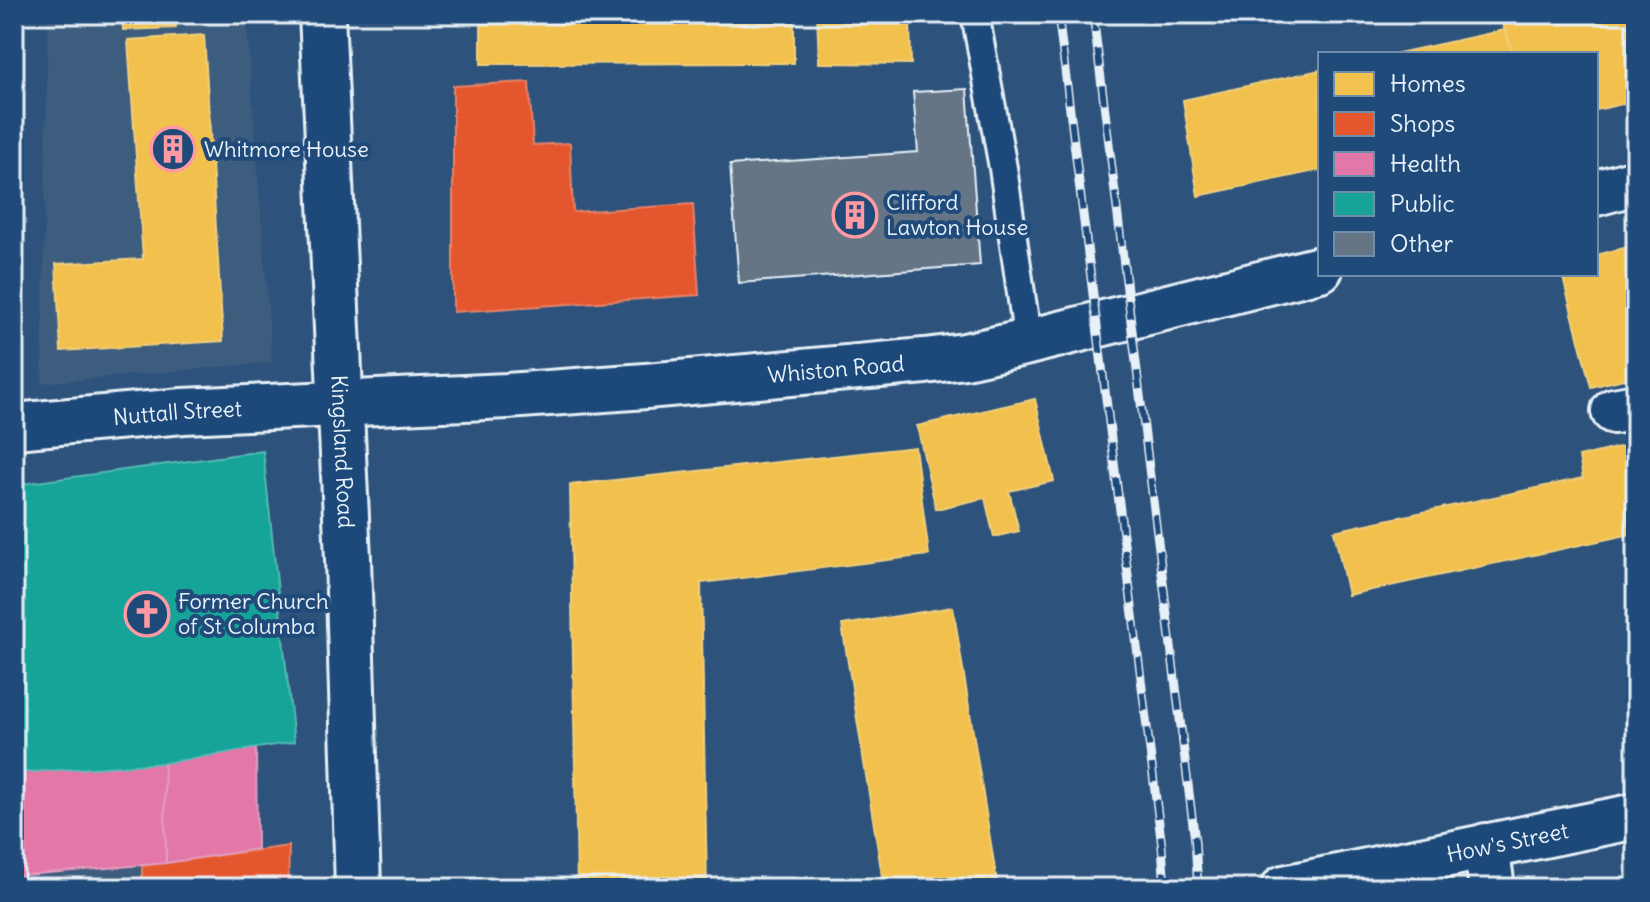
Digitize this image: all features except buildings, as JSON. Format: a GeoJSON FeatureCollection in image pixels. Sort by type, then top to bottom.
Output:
{"type":"FeatureCollection","features":[{"type":"Feature","properties":{"kind":"main road","name":"Kingsland Road"},"geometry":{"type":"LineString","coordinates":[[322,14],[348,575],[358,888]]}},
{"type":"Feature","properties":{"kind":"main road"},"geometry":{"type":"LineString","coordinates":[[1598,192],[1636,182]]}},
{"type":"Feature","properties":{"kind":"main road","name":"Whiston Road"},"geometry":{"type":"LineString","coordinates":[[340,403],[507,396],[965,356],[1318,270]]}},
{"type":"Feature","properties":{"kind":"main road","name":"Nuttall Street"},"geometry":{"type":"LineString","coordinates":[[14,426],[183,411],[340,403]]}},
{"type":"Feature","properties":{"kind":"main road","name":"How's Street"},"geometry":{"type":"LineString","coordinates":[[1284,888],[1489,867],[1636,816]]}},
{"type":"Feature","properties":{"kind":"lane"},"geometry":{"type":"LineString","coordinates":[[975,14],[1003,168],[1028,342]]}},
{"type":"Feature","properties":{"kind":"shaded area"},"geometry":{"type":"Polygon","coordinates":[[[48,14],[246,14],[272,362],[42,383],[48,14]]]}},
{"type":"Feature","properties":{"kind":"shaded area"},"geometry":{"type":"Polygon","coordinates":[[[289,846],[288,888],[14,888],[14,877],[142,866],[289,846]]]}},
{"type":"Feature","properties":{"kind":"railway"},"geometry":{"type":"LineString","coordinates":[[1058,14],[1165,888]]}},
{"type":"Feature","properties":{"kind":"railway"},"geometry":{"type":"LineString","coordinates":[[1093,14],[1195,841],[1198,888]]}},
{"type":"Feature","properties":{"kind":"place","name":"Whitmore House"},"geometry":{"type":"Point","coordinates":[173,149]}},
{"type":"Feature","properties":{"kind":"place","name":"Clifford Lawton House"},"geometry":{"type":"Point","coordinates":[855,215]}},
{"type":"Feature","properties":{"kind":"place","name":"Former Church of St Columba"},"geometry":{"type":"Point","coordinates":[147,614]}}]}
